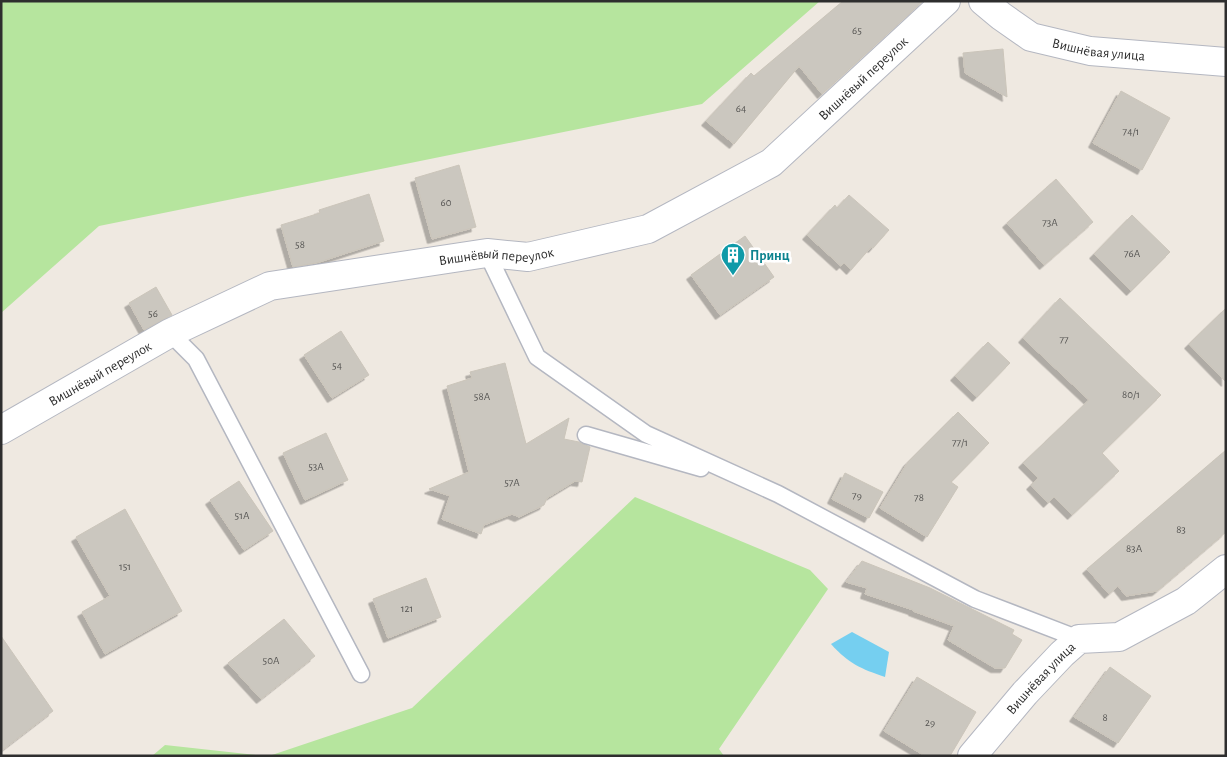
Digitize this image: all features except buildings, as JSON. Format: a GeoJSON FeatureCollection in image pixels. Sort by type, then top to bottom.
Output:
{"type":"FeatureCollection","features":[{"type":"Feature","properties":{"kind":"street","name":"Вишнёвый переулок"},"geometry":{"type":"LineString","coordinates":[[1,430],[170,333],[270,286],[488,253],[528,257],[648,229],[771,163],[946,1]]}},
{"type":"Feature","properties":{"kind":"street","name":"Вишнёвая улица"},"geometry":{"type":"LineString","coordinates":[[983,1],[1031,37],[1090,51],[1226,62]]}},
{"type":"Feature","properties":{"kind":"street","name":"Вишнёвая улица"},"geometry":{"type":"LineString","coordinates":[[972,756],[1025,693],[1079,639],[1119,637],[1186,601],[1226,569]]}},
{"type":"Feature","properties":{"kind":"lane"},"geometry":{"type":"LineString","coordinates":[[488,253],[536,357],[646,434],[778,494],[975,599],[1079,639]]}},
{"type":"Feature","properties":{"kind":"lane"},"geometry":{"type":"LineString","coordinates":[[170,333],[196,359],[361,674]]}},
{"type":"Feature","properties":{"kind":"lane"},"geometry":{"type":"LineString","coordinates":[[586,435],[754,483]]}},
{"type":"Feature","properties":{"kind":"green space"},"geometry":{"type":"Polygon","coordinates":[[[1,1],[820,1],[702,104],[99,226],[1,313],[1,1]]]}},
{"type":"Feature","properties":{"kind":"green space"},"geometry":{"type":"Polygon","coordinates":[[[635,497],[810,570],[828,589],[719,749],[724,756],[269,756],[412,708],[635,497]]]}},
{"type":"Feature","properties":{"kind":"green space"},"geometry":{"type":"Polygon","coordinates":[[[165,745],[264,756],[152,756],[165,745]]]}},
{"type":"Feature","properties":{"kind":"water"},"geometry":{"type":"Polygon","coordinates":[[[852,632],[889,652],[885,677],[855,665],[831,644],[852,632]]]}},
{"type":"Feature","properties":{"kind":"place","name":"Принц"},"geometry":{"type":"Point","coordinates":[733,276]}}]}
